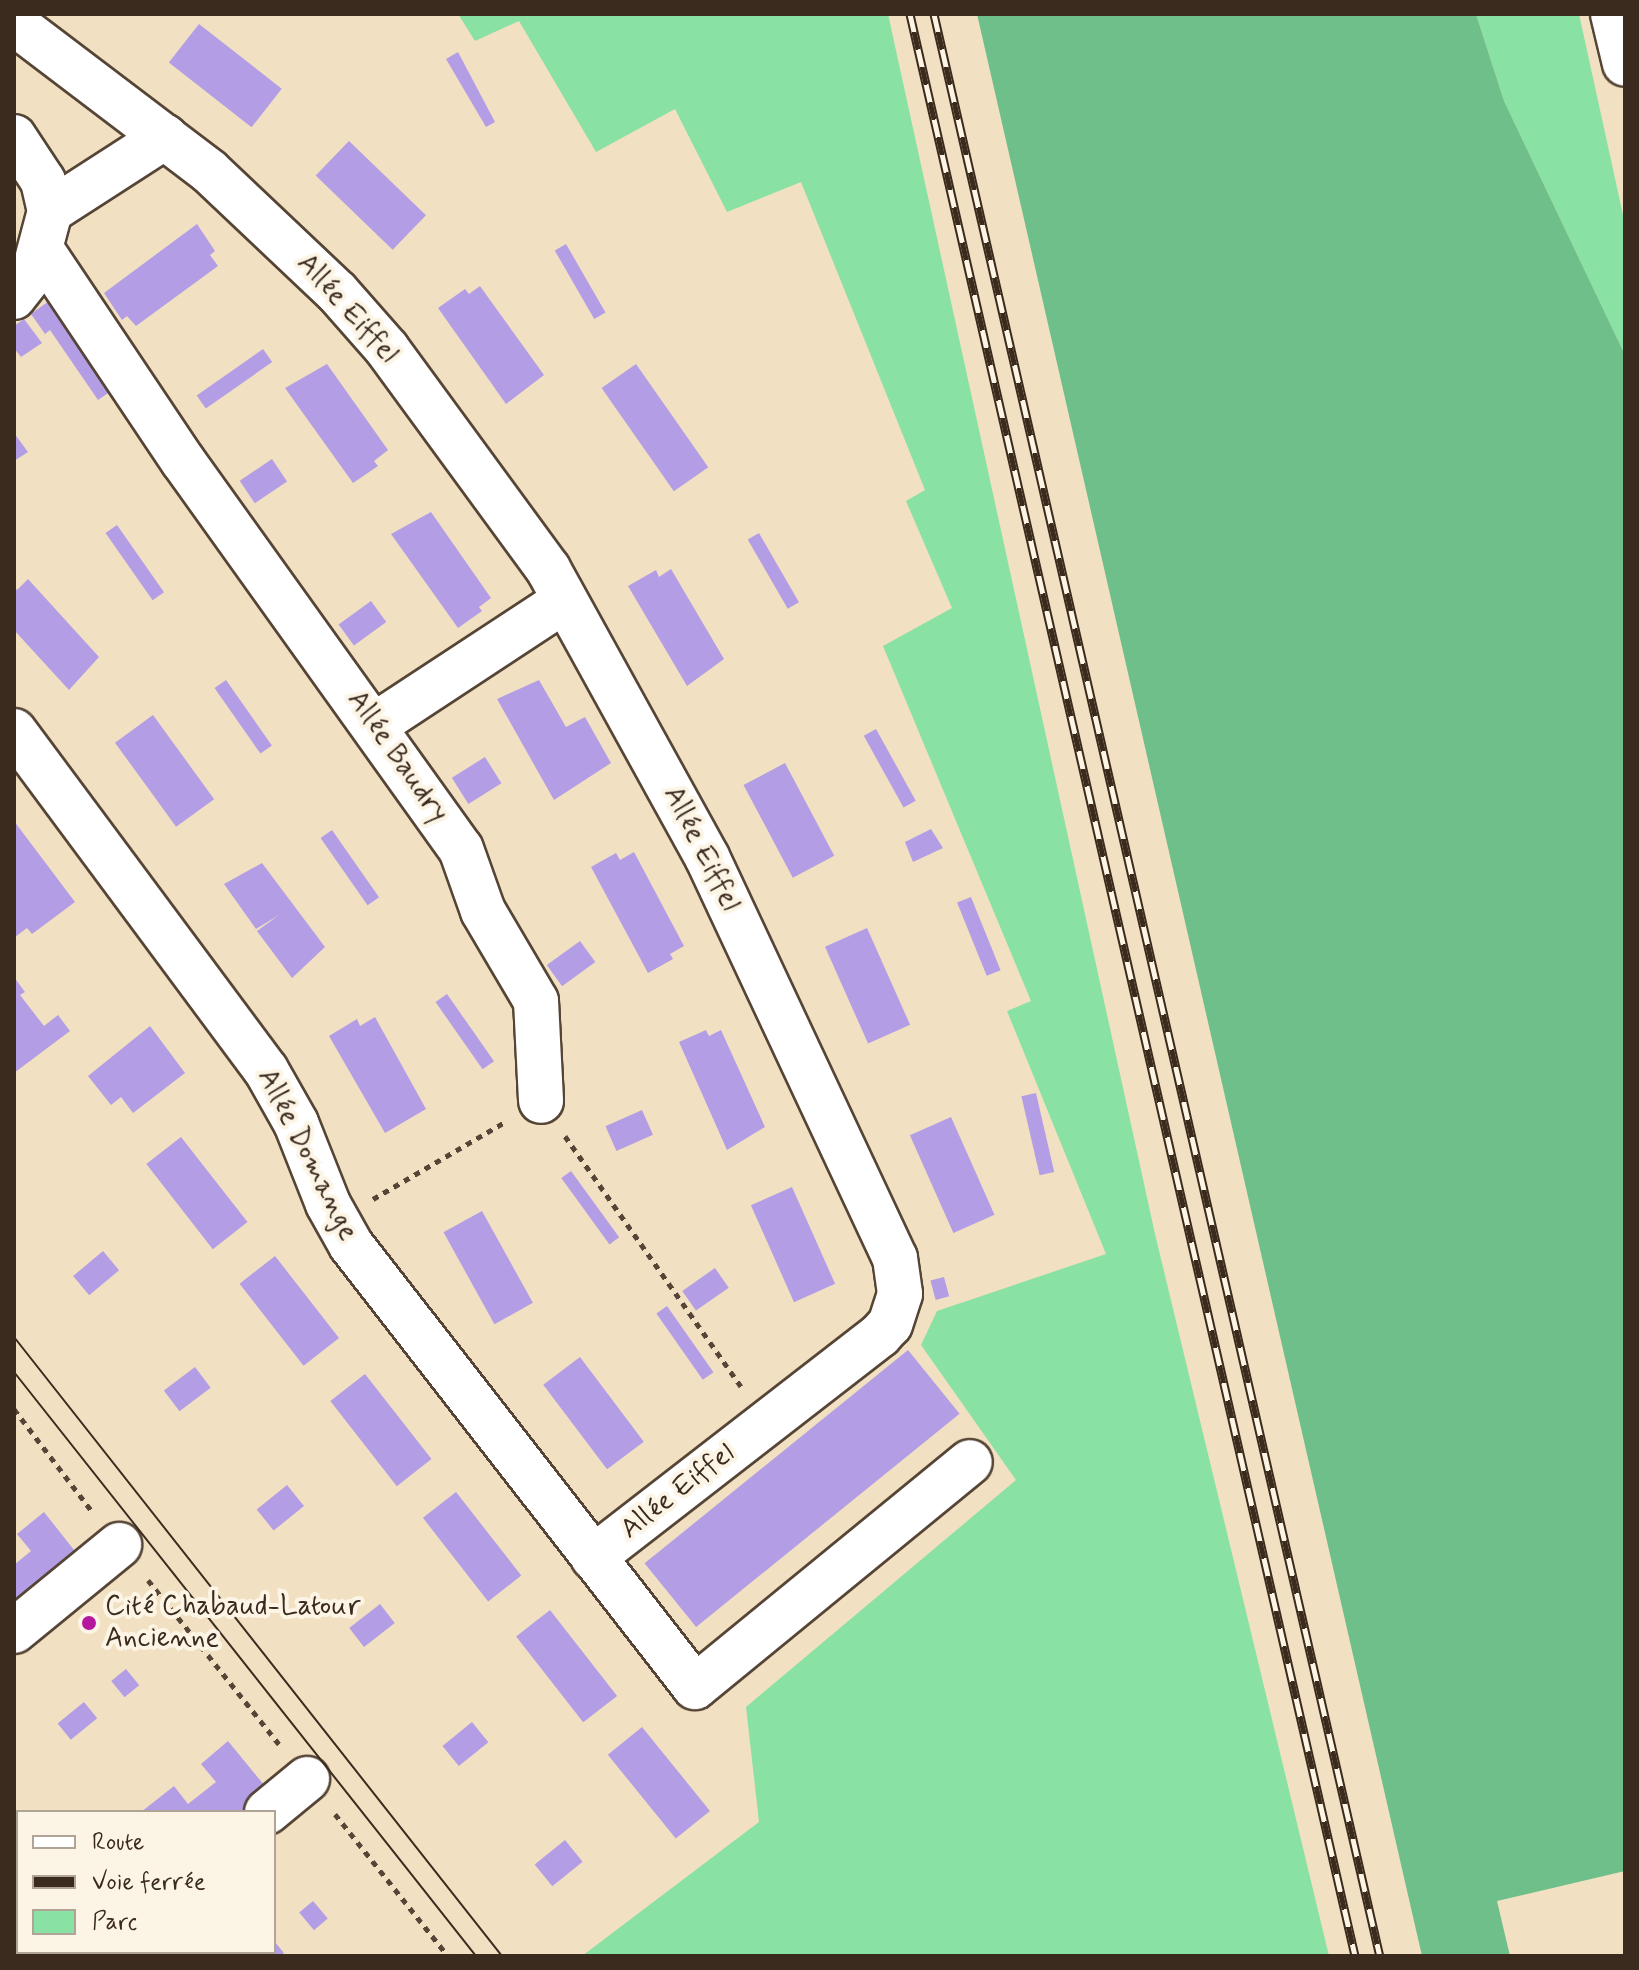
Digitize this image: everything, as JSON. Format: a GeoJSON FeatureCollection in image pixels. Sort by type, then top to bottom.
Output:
{"type":"FeatureCollection","features":[{"type":"Feature","properties":{"kind":"street"},"geometry":{"type":"LineString","coordinates":[[1613,14],[1625,64]]}},
{"type":"Feature","properties":{"kind":"street","name":"Allée Eiffel"},"geometry":{"type":"LineString","coordinates":[[14,23],[230,190],[364,321],[540,557],[707,857],[900,1274],[897,1309],[890,1324],[593,1558]]}},
{"type":"Feature","properties":{"kind":"street","name":"Allée Baudry"},"geometry":{"type":"LineString","coordinates":[[14,137],[43,181],[46,230],[183,461],[461,849],[483,911],[530,985],[538,1023],[541,1101]]}},
{"type":"Feature","properties":{"kind":"street"},"geometry":{"type":"LineString","coordinates":[[14,297],[29,282],[46,230],[165,137]]}},
{"type":"Feature","properties":{"kind":"street"},"geometry":{"type":"LineString","coordinates":[[375,725],[565,600]]}},
{"type":"Feature","properties":{"kind":"street","name":"Allée Domange"},"geometry":{"type":"LineString","coordinates":[[14,731],[266,1070],[296,1123],[336,1221],[695,1687],[970,1462]]}},
{"type":"Feature","properties":{"kind":"street"},"geometry":{"type":"LineString","coordinates":[[14,1631],[119,1545]]}},
{"type":"Feature","properties":{"kind":"street"},"geometry":{"type":"LineString","coordinates":[[269,1810],[307,1779]]}},
{"type":"Feature","properties":{"kind":"path"},"geometry":{"type":"LineString","coordinates":[[336,1221],[541,1101],[767,1423]]}},
{"type":"Feature","properties":{"kind":"path"},"geometry":{"type":"LineString","coordinates":[[14,1409],[448,1956]]}},
{"type":"Feature","properties":{"kind":"green space"},"geometry":{"type":"Polygon","coordinates":[[[458,14],[888,14],[1155,1234],[1329,1956],[582,1956],[759,1822],[746,1707],[1016,1480],[921,1345],[937,1311],[1106,1254],[1007,1011],[1031,1001],[883,646],[952,608],[906,501],[925,490],[801,182],[727,212],[675,109],[596,152],[519,21],[475,41],[458,14]]]}},
{"type":"Feature","properties":{"kind":"green space"},"geometry":{"type":"Polygon","coordinates":[[[977,14],[1476,14],[1504,101],[1625,355],[1625,1871],[1497,1901],[1510,1956],[1422,1956],[977,14]]]}},
{"type":"Feature","properties":{"kind":"green space"},"geometry":{"type":"Polygon","coordinates":[[[1476,14],[1579,14],[1625,224],[1625,355],[1504,101],[1476,14]]]}},
{"type":"Feature","properties":{"kind":"building"},"geometry":{"type":"Polygon","coordinates":[[[199,24],[282,89],[252,127],[169,63],[199,24]]]}},
{"type":"Feature","properties":{"kind":"building"},"geometry":{"type":"Polygon","coordinates":[[[458,52],[495,122],[486,127],[446,59],[458,52]]]}},
{"type":"Feature","properties":{"kind":"building"},"geometry":{"type":"Polygon","coordinates":[[[349,141],[426,215],[393,250],[316,176],[349,141]]]}},
{"type":"Feature","properties":{"kind":"building"},"geometry":{"type":"Polygon","coordinates":[[[197,224],[215,251],[210,255],[218,266],[136,326],[127,316],[122,320],[104,293],[197,224]]]}},
{"type":"Feature","properties":{"kind":"building"},"geometry":{"type":"Polygon","coordinates":[[[566,244],[606,312],[594,319],[555,250],[566,244]]]}},
{"type":"Feature","properties":{"kind":"building"},"geometry":{"type":"Polygon","coordinates":[[[480,286],[544,375],[506,404],[438,308],[465,289],[469,294],[480,286]]]}},
{"type":"Feature","properties":{"kind":"building"},"geometry":{"type":"Polygon","coordinates":[[[53,298],[117,387],[98,400],[50,330],[45,334],[31,314],[53,298]]]}},
{"type":"Feature","properties":{"kind":"building"},"geometry":{"type":"Polygon","coordinates":[[[24,319],[42,343],[21,357],[14,348],[14,326],[24,319]]]}},
{"type":"Feature","properties":{"kind":"building"},"geometry":{"type":"Polygon","coordinates":[[[263,349],[272,362],[206,409],[197,395],[263,349]]]}},
{"type":"Feature","properties":{"kind":"building"},"geometry":{"type":"Polygon","coordinates":[[[327,364],[388,450],[374,461],[378,466],[353,483],[285,388],[327,364]]]}},
{"type":"Feature","properties":{"kind":"building"},"geometry":{"type":"Polygon","coordinates":[[[636,364],[708,467],[674,491],[602,388],[636,364]]]}},
{"type":"Feature","properties":{"kind":"building"},"geometry":{"type":"Polygon","coordinates":[[[14,433],[28,452],[14,461],[14,433]]]}},
{"type":"Feature","properties":{"kind":"building"},"geometry":{"type":"Polygon","coordinates":[[[272,459],[287,481],[255,503],[240,481],[272,459]]]}},
{"type":"Feature","properties":{"kind":"building"},"geometry":{"type":"Polygon","coordinates":[[[431,512],[491,598],[479,607],[482,611],[458,628],[391,534],[431,512]]]}},
{"type":"Feature","properties":{"kind":"building"},"geometry":{"type":"Polygon","coordinates":[[[117,525],[164,592],[153,600],[106,533],[117,525]]]}},
{"type":"Feature","properties":{"kind":"building"},"geometry":{"type":"Polygon","coordinates":[[[759,533],[799,602],[788,609],[748,540],[759,533]]]}},
{"type":"Feature","properties":{"kind":"building"},"geometry":{"type":"Polygon","coordinates":[[[671,569],[724,659],[687,686],[628,586],[656,570],[659,577],[671,569]]]}},
{"type":"Feature","properties":{"kind":"building"},"geometry":{"type":"Polygon","coordinates":[[[28,579],[99,657],[69,690],[14,630],[14,586],[17,590],[28,579]]]}},
{"type":"Feature","properties":{"kind":"building"},"geometry":{"type":"Polygon","coordinates":[[[371,601],[386,622],[354,646],[339,625],[371,601]]]}},
{"type":"Feature","properties":{"kind":"building"},"geometry":{"type":"Polygon","coordinates":[[[226,680],[272,746],[260,754],[215,688],[226,680]]]}},
{"type":"Feature","properties":{"kind":"building"},"geometry":{"type":"Polygon","coordinates":[[[539,680],[566,727],[585,717],[611,763],[554,800],[497,699],[539,680]]]}},
{"type":"Feature","properties":{"kind":"building"},"geometry":{"type":"Polygon","coordinates":[[[153,715],[214,799],[176,827],[115,743],[153,715]]]}},
{"type":"Feature","properties":{"kind":"building"},"geometry":{"type":"Polygon","coordinates":[[[876,729],[916,801],[904,808],[864,736],[876,729]]]}},
{"type":"Feature","properties":{"kind":"building"},"geometry":{"type":"Polygon","coordinates":[[[485,757],[501,783],[468,804],[452,778],[485,757]]]}},
{"type":"Feature","properties":{"kind":"building"},"geometry":{"type":"Polygon","coordinates":[[[785,763],[834,856],[793,878],[744,785],[785,763]]]}},
{"type":"Feature","properties":{"kind":"building"},"geometry":{"type":"Polygon","coordinates":[[[14,821],[75,902],[32,934],[27,928],[15,937],[14,821]]]}},
{"type":"Feature","properties":{"kind":"building"},"geometry":{"type":"Polygon","coordinates":[[[931,829],[943,848],[913,862],[905,842],[931,829]]]}},
{"type":"Feature","properties":{"kind":"building"},"geometry":{"type":"Polygon","coordinates":[[[332,830],[379,897],[368,905],[321,838],[332,830]]]}},
{"type":"Feature","properties":{"kind":"building"},"geometry":{"type":"Polygon","coordinates":[[[634,852],[684,946],[670,954],[673,959],[648,973],[591,867],[616,853],[620,860],[634,852]]]}},
{"type":"Feature","properties":{"kind":"building"},"geometry":{"type":"Polygon","coordinates":[[[262,863],[325,947],[292,978],[257,931],[279,915],[256,929],[224,884],[262,863]]]}},
{"type":"Feature","properties":{"kind":"building"},"geometry":{"type":"Polygon","coordinates":[[[971,897],[1001,970],[987,976],[957,903],[971,897]]]}},
{"type":"Feature","properties":{"kind":"building"},"geometry":{"type":"Polygon","coordinates":[[[867,928],[910,1025],[868,1044],[825,947],[867,928]]]}},
{"type":"Feature","properties":{"kind":"building"},"geometry":{"type":"Polygon","coordinates":[[[580,941],[595,962],[562,986],[547,965],[580,941]]]}},
{"type":"Feature","properties":{"kind":"building"},"geometry":{"type":"Polygon","coordinates":[[[14,977],[25,992],[20,995],[44,1026],[58,1015],[70,1031],[14,1073],[14,977]]]}},
{"type":"Feature","properties":{"kind":"building"},"geometry":{"type":"Polygon","coordinates":[[[447,994],[494,1061],[483,1069],[436,1002],[447,994]]]}},
{"type":"Feature","properties":{"kind":"building"},"geometry":{"type":"Polygon","coordinates":[[[375,1017],[426,1109],[385,1133],[329,1036],[357,1019],[360,1026],[375,1017]]]}},
{"type":"Feature","properties":{"kind":"building"},"geometry":{"type":"Polygon","coordinates":[[[150,1026],[185,1073],[133,1113],[121,1097],[111,1105],[88,1076],[150,1026]]]}},
{"type":"Feature","properties":{"kind":"building"},"geometry":{"type":"Polygon","coordinates":[[[706,1030],[709,1036],[721,1030],[765,1127],[727,1150],[679,1042],[706,1030]]]}},
{"type":"Feature","properties":{"kind":"building"},"geometry":{"type":"Polygon","coordinates":[[[1036,1093],[1054,1172],[1040,1175],[1021,1096],[1036,1093]]]}},
{"type":"Feature","properties":{"kind":"building"},"geometry":{"type":"Polygon","coordinates":[[[642,1110],[653,1135],[616,1151],[605,1126],[642,1110]]]}},
{"type":"Feature","properties":{"kind":"building"},"geometry":{"type":"Polygon","coordinates":[[[951,1117],[995,1215],[953,1233],[910,1135],[951,1117]]]}},
{"type":"Feature","properties":{"kind":"building"},"geometry":{"type":"Polygon","coordinates":[[[181,1137],[247,1222],[213,1249],[146,1164],[181,1137]]]}},
{"type":"Feature","properties":{"kind":"building"},"geometry":{"type":"Polygon","coordinates":[[[571,1171],[619,1237],[609,1244],[561,1178],[571,1171]]]}},
{"type":"Feature","properties":{"kind":"building"},"geometry":{"type":"Polygon","coordinates":[[[792,1187],[835,1284],[794,1302],[751,1205],[792,1187]]]}},
{"type":"Feature","properties":{"kind":"building"},"geometry":{"type":"Polygon","coordinates":[[[482,1211],[533,1303],[494,1324],[444,1232],[482,1211]]]}},
{"type":"Feature","properties":{"kind":"building"},"geometry":{"type":"Polygon","coordinates":[[[103,1251],[119,1270],[89,1295],[73,1276],[103,1251]]]}},
{"type":"Feature","properties":{"kind":"building"},"geometry":{"type":"Polygon","coordinates":[[[275,1256],[339,1338],[304,1366],[240,1284],[275,1256]]]}},
{"type":"Feature","properties":{"kind":"building"},"geometry":{"type":"Polygon","coordinates":[[[715,1268],[729,1288],[696,1311],[682,1291],[715,1268]]]}},
{"type":"Feature","properties":{"kind":"building"},"geometry":{"type":"Polygon","coordinates":[[[944,1277],[949,1296],[936,1300],[930,1281],[944,1277]]]}},
{"type":"Feature","properties":{"kind":"building"},"geometry":{"type":"Polygon","coordinates":[[[667,1306],[713,1372],[703,1380],[656,1313],[667,1306]]]}},
{"type":"Feature","properties":{"kind":"building"},"geometry":{"type":"Polygon","coordinates":[[[908,1350],[960,1414],[696,1627],[645,1563],[908,1350]]]}},
{"type":"Feature","properties":{"kind":"building"},"geometry":{"type":"Polygon","coordinates":[[[580,1357],[644,1442],[607,1469],[543,1385],[580,1357]]]}},
{"type":"Feature","properties":{"kind":"building"},"geometry":{"type":"Polygon","coordinates":[[[195,1367],[211,1388],[180,1411],[164,1390],[195,1367]]]}},
{"type":"Feature","properties":{"kind":"building"},"geometry":{"type":"Polygon","coordinates":[[[365,1374],[431,1459],[397,1486],[330,1401],[365,1374]]]}},
{"type":"Feature","properties":{"kind":"building"},"geometry":{"type":"Polygon","coordinates":[[[287,1485],[304,1506],[274,1531],[257,1510],[287,1485]]]}},
{"type":"Feature","properties":{"kind":"building"},"geometry":{"type":"Polygon","coordinates":[[[456,1492],[521,1576],[488,1601],[423,1518],[456,1492]]]}},
{"type":"Feature","properties":{"kind":"building"},"geometry":{"type":"Polygon","coordinates":[[[44,1512],[82,1560],[14,1614],[14,1565],[31,1551],[17,1534],[44,1512]]]}},
{"type":"Feature","properties":{"kind":"building"},"geometry":{"type":"Polygon","coordinates":[[[380,1604],[395,1623],[364,1647],[349,1628],[380,1604]]]}},
{"type":"Feature","properties":{"kind":"building"},"geometry":{"type":"Polygon","coordinates":[[[550,1610],[617,1696],[583,1722],[516,1636],[550,1610]]]}},
{"type":"Feature","properties":{"kind":"building"},"geometry":{"type":"Polygon","coordinates":[[[126,1669],[139,1685],[124,1697],[111,1681],[126,1669]]]}},
{"type":"Feature","properties":{"kind":"building"},"geometry":{"type":"Polygon","coordinates":[[[84,1702],[97,1718],[71,1740],[58,1723],[84,1702]]]}},
{"type":"Feature","properties":{"kind":"building"},"geometry":{"type":"Polygon","coordinates":[[[472,1722],[488,1742],[459,1766],[442,1746],[472,1722]]]}},
{"type":"Feature","properties":{"kind":"building"},"geometry":{"type":"Polygon","coordinates":[[[642,1727],[710,1811],[676,1839],[608,1755],[642,1727]]]}},
{"type":"Feature","properties":{"kind":"building"},"geometry":{"type":"Polygon","coordinates":[[[228,1741],[269,1791],[245,1810],[144,1810],[174,1786],[188,1804],[216,1782],[201,1764],[228,1741]]]}},
{"type":"Feature","properties":{"kind":"building"},"geometry":{"type":"Polygon","coordinates":[[[565,1840],[583,1862],[552,1886],[535,1865],[565,1840]]]}},
{"type":"Feature","properties":{"kind":"building"},"geometry":{"type":"Polygon","coordinates":[[[313,1901],[328,1919],[314,1930],[299,1913],[313,1901]]]}},
{"type":"Feature","properties":{"kind":"building"},"geometry":{"type":"Polygon","coordinates":[[[14,1928],[16,1954],[42,1954],[14,1956],[14,1928]]]}},
{"type":"Feature","properties":{"kind":"building"},"geometry":{"type":"Polygon","coordinates":[[[276,1943],[284,1953],[280,1956],[243,1956],[276,1954],[276,1943]]]}},
{"type":"Feature","properties":{"kind":"tram line"},"geometry":{"type":"LineString","coordinates":[[14,1337],[502,1956]]}},
{"type":"Feature","properties":{"kind":"tram line"},"geometry":{"type":"LineString","coordinates":[[14,1372],[476,1956]]}},
{"type":"Feature","properties":{"kind":"railway"},"geometry":{"type":"LineString","coordinates":[[910,14],[1355,1956]]}},
{"type":"Feature","properties":{"kind":"railway"},"geometry":{"type":"LineString","coordinates":[[934,14],[1380,1956]]}},
{"type":"Feature","properties":{"kind":"place","name":"Cité Chabaud-Latour Ancienne"},"geometry":{"type":"Point","coordinates":[89,1623]}}]}
